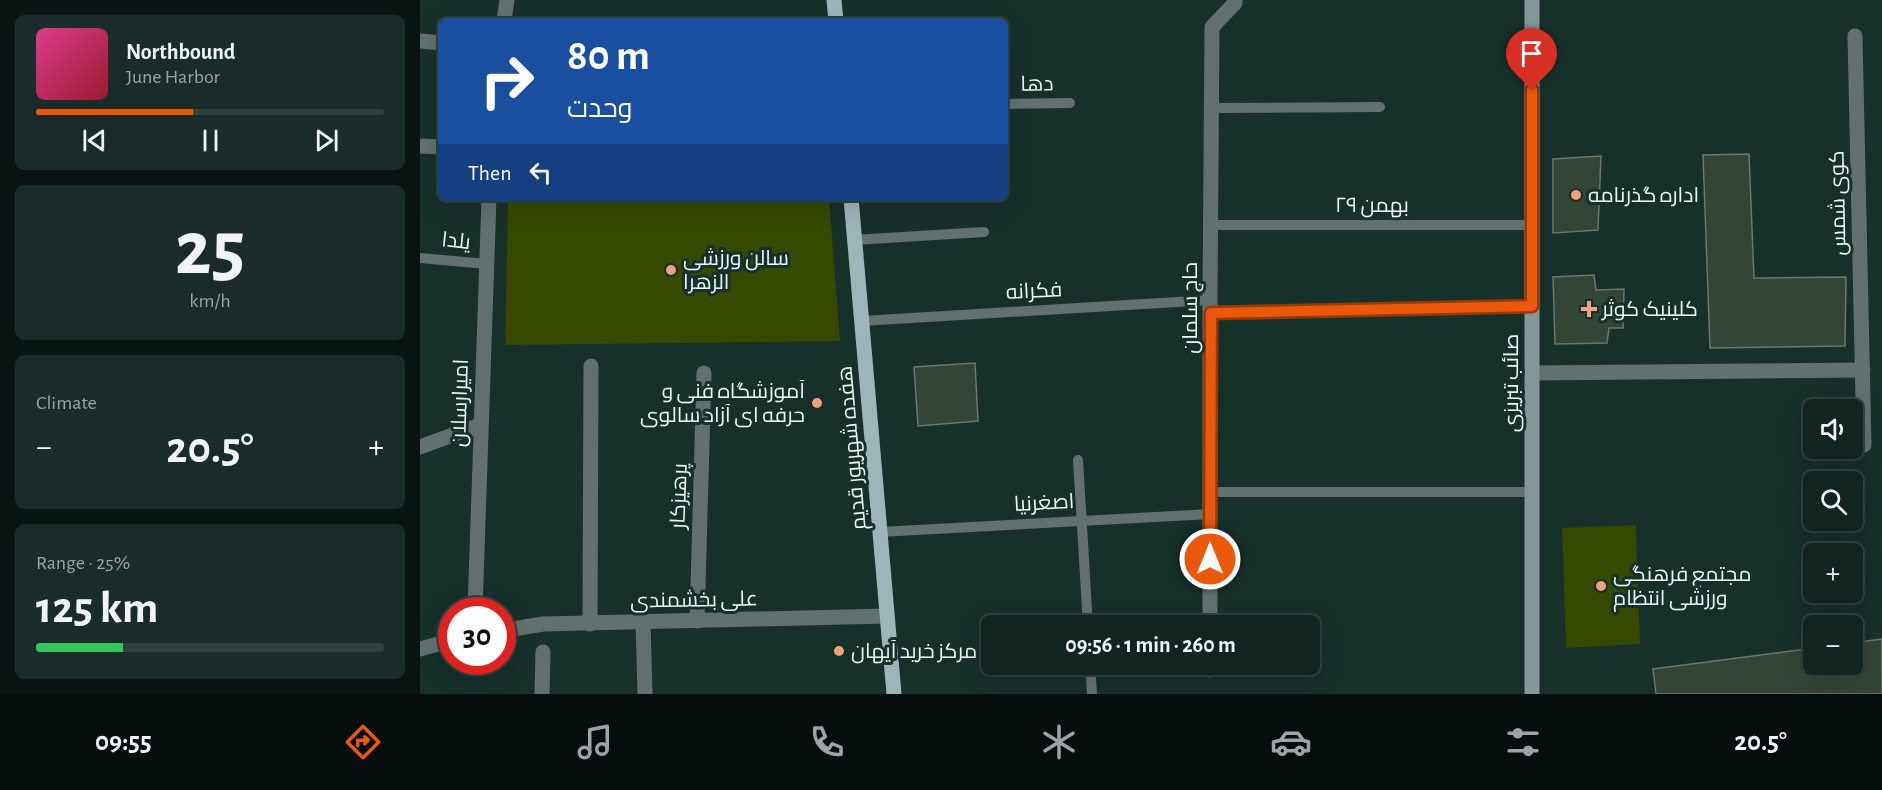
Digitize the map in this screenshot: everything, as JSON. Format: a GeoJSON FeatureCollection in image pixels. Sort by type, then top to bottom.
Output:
{"type":"FeatureCollection","features":[{"type":"Feature","properties":{"kind":"main road"},"geometry":{"type":"LineString","coordinates":[[834,0],[836,18]]}},
{"type":"Feature","properties":{"kind":"main road","name":"صائب تبریزی"},"geometry":{"type":"LineString","coordinates":[[1532,0],[1532,694]]}},
{"type":"Feature","properties":{"kind":"main road","name":"هفده شهریور قدیم"},"geometry":{"type":"LineString","coordinates":[[851,201],[894,694]]}},
{"type":"Feature","properties":{"kind":"street"},"geometry":{"type":"LineString","coordinates":[[504,18],[507,0]]}},
{"type":"Feature","properties":{"kind":"street","name":"حاج سلمان"},"geometry":{"type":"LineString","coordinates":[[1210,615],[1212,27],[1235,3],[1235,0]]}},
{"type":"Feature","properties":{"kind":"street","name":"کوی شمس"},"geometry":{"type":"LineString","coordinates":[[1855,36],[1864,445]]}},
{"type":"Feature","properties":{"kind":"street"},"geometry":{"type":"LineString","coordinates":[[420,41],[438,43]]}},
{"type":"Feature","properties":{"kind":"street"},"geometry":{"type":"LineString","coordinates":[[420,146],[438,147]]}},
{"type":"Feature","properties":{"kind":"street","name":"امیرارسلان"},"geometry":{"type":"LineString","coordinates":[[475,597],[489,201]]}},
{"type":"Feature","properties":{"kind":"street"},"geometry":{"type":"LineString","coordinates":[[590,624],[591,366]]}},
{"type":"Feature","properties":{"kind":"street"},"geometry":{"type":"LineString","coordinates":[[1532,373],[1863,370]]}},
{"type":"Feature","properties":{"kind":"street","name":"پرهیزکار"},"geometry":{"type":"LineString","coordinates":[[697,621],[704,373]]}},
{"type":"Feature","properties":{"kind":"street"},"geometry":{"type":"LineString","coordinates":[[420,447],[480,424]]}},
{"type":"Feature","properties":{"kind":"street","name":"علی بخشمندی"},"geometry":{"type":"LineString","coordinates":[[516,629],[543,624],[887,616]]}},
{"type":"Feature","properties":{"kind":"street"},"geometry":{"type":"LineString","coordinates":[[643,622],[645,694]]}},
{"type":"Feature","properties":{"kind":"street"},"geometry":{"type":"LineString","coordinates":[[420,649],[438,644]]}},
{"type":"Feature","properties":{"kind":"street"},"geometry":{"type":"LineString","coordinates":[[542,694],[543,652]]}},
{"type":"Feature","properties":{"kind":"lane","name":"دها"},"geometry":{"type":"LineString","coordinates":[[1008,104],[1070,103]]}},
{"type":"Feature","properties":{"kind":"lane"},"geometry":{"type":"LineString","coordinates":[[1212,108],[1380,107]]}},
{"type":"Feature","properties":{"kind":"lane","name":"۲۹ بهمن"},"geometry":{"type":"LineString","coordinates":[[1212,225],[1532,225]]}},
{"type":"Feature","properties":{"kind":"lane"},"geometry":{"type":"LineString","coordinates":[[854,240],[984,232]]}},
{"type":"Feature","properties":{"kind":"lane","name":"یلدا"},"geometry":{"type":"LineString","coordinates":[[420,258],[487,264]]}},
{"type":"Feature","properties":{"kind":"lane","name":"فکرانه"},"geometry":{"type":"LineString","coordinates":[[862,321],[1210,307],[1532,306]]}},
{"type":"Feature","properties":{"kind":"lane"},"geometry":{"type":"LineString","coordinates":[[1078,460],[1087,615]]}},
{"type":"Feature","properties":{"kind":"lane"},"geometry":{"type":"LineString","coordinates":[[1210,492],[1532,492]]}},
{"type":"Feature","properties":{"kind":"lane","name":"اصغرنیا"},"geometry":{"type":"LineString","coordinates":[[880,532],[1210,514]]}},
{"type":"Feature","properties":{"kind":"lane"},"geometry":{"type":"LineString","coordinates":[[1091,675],[1092,694]]}},
{"type":"Feature","properties":{"kind":"green space","name":"سالن ورزشی الزهرا"},"geometry":{"type":"Polygon","coordinates":[[[508,201],[829,201],[840,341],[505,345],[508,201]]]}},
{"type":"Feature","properties":{"kind":"green space","name":"مجتمع فرهنگی ورزشی انتظام"},"geometry":{"type":"Polygon","coordinates":[[[1636,525],[1640,644],[1566,648],[1562,528],[1636,525]]]}},
{"type":"Feature","properties":{"kind":"building"},"geometry":{"type":"Polygon","coordinates":[[[1749,154],[1754,278],[1846,277],[1845,346],[1710,348],[1703,155],[1749,154]]]}},
{"type":"Feature","properties":{"kind":"building","name":"اداره گذرنامه"},"geometry":{"type":"Polygon","coordinates":[[[1601,156],[1598,230],[1553,233],[1553,159],[1601,156]]]}},
{"type":"Feature","properties":{"kind":"building","name":"کلینیک کوثر"},"geometry":{"type":"Polygon","coordinates":[[[1594,275],[1596,290],[1624,289],[1623,328],[1609,328],[1607,343],[1555,344],[1553,277],[1594,275]]]}},
{"type":"Feature","properties":{"kind":"building"},"geometry":{"type":"Polygon","coordinates":[[[975,363],[978,421],[918,426],[914,367],[975,363]]]}},
{"type":"Feature","properties":{"kind":"building"},"geometry":{"type":"Polygon","coordinates":[[[1882,639],[1882,694],[1656,694],[1653,669],[1803,649],[1803,675],[1863,675],[1863,642],[1882,639]]]}},
{"type":"Feature","properties":{"kind":"place","name":"اداره گذرنامه"},"geometry":{"type":"Point","coordinates":[1576,195]}},
{"type":"Feature","properties":{"kind":"place","name":"سالن ورزشی الزهرا"},"geometry":{"type":"Point","coordinates":[671,270]}},
{"type":"Feature","properties":{"kind":"place","name":"کلینیک کوثر"},"geometry":{"type":"Point","coordinates":[1589,309]}},
{"type":"Feature","properties":{"kind":"place","name":"آموزشگاه فنی و حرفه ای آزاد سالوی"},"geometry":{"type":"Point","coordinates":[817,403]}},
{"type":"Feature","properties":{"kind":"place","name":"مجتمع فرهنگی ورزشی انتظام"},"geometry":{"type":"Point","coordinates":[1601,586]}},
{"type":"Feature","properties":{"kind":"place","name":"مرکز خرید آیهان"},"geometry":{"type":"Point","coordinates":[839,651]}},
{"type":"Feature","properties":{"kind":"route"},"geometry":{"type":"LineString","coordinates":[[1210,559],[1211,313],[1532,306],[1532,90]]}}]}
